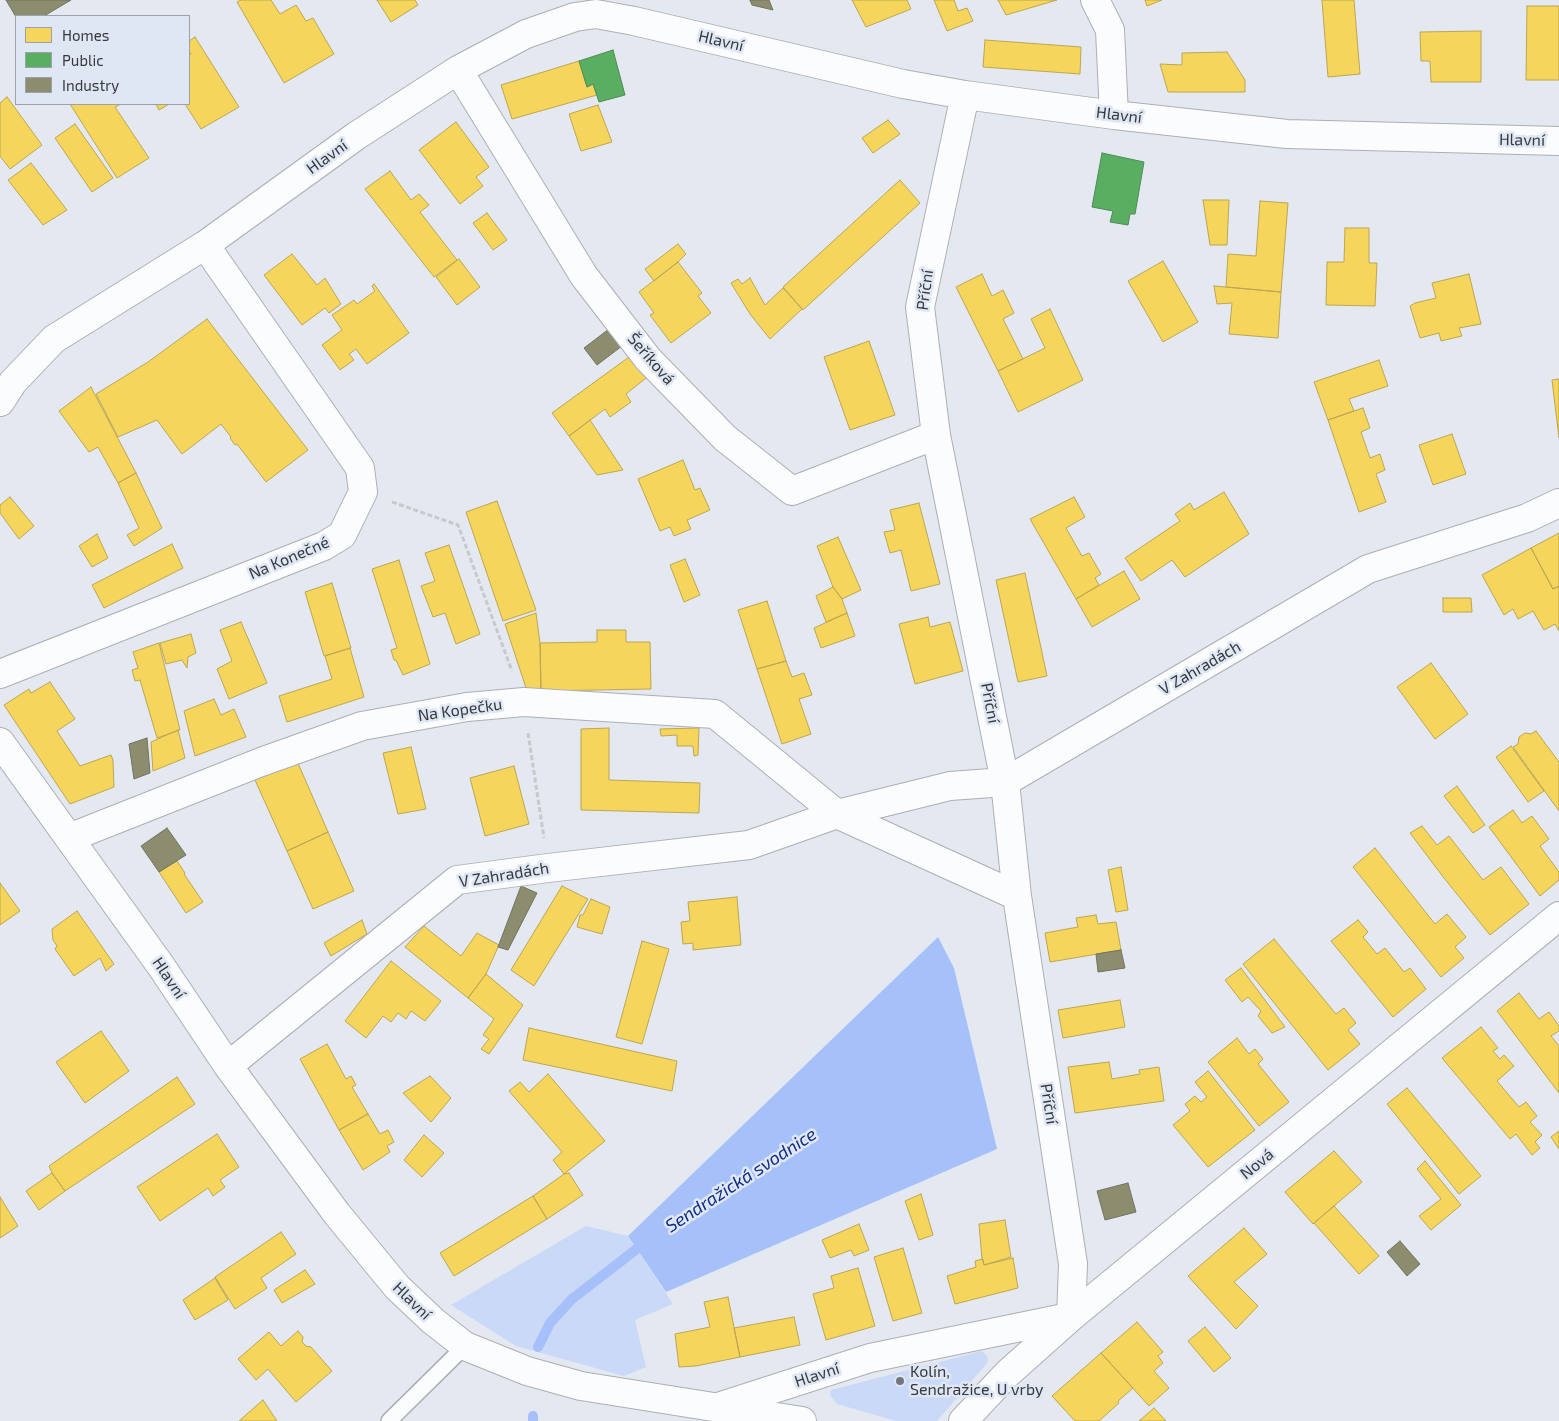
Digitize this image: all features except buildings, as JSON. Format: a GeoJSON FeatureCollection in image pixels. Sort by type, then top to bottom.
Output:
{"type":"FeatureCollection","features":[{"type":"Feature","properties":{"kind":"street"},"geometry":{"type":"LineString","coordinates":[[1095,0],[1110,30],[1114,114]]}},
{"type":"Feature","properties":{"kind":"street","name":"Hlavní"},"geometry":{"type":"LineString","coordinates":[[0,402],[13,382],[54,339],[205,245],[356,136],[458,70],[572,8],[903,84],[965,95],[1287,134],[1559,141]]}},
{"type":"Feature","properties":{"kind":"street","name":"Šeříková"},"geometry":{"type":"LineString","coordinates":[[458,70],[584,276],[648,359],[725,438],[792,491],[936,435]]}},
{"type":"Feature","properties":{"kind":"street","name":"Příční"},"geometry":{"type":"LineString","coordinates":[[965,95],[920,307],[936,435],[1005,782],[1017,896],[1073,1264],[1071,1317]]}},
{"type":"Feature","properties":{"kind":"street"},"geometry":{"type":"LineString","coordinates":[[205,245],[360,468],[363,492]]}},
{"type":"Feature","properties":{"kind":"street","name":"Na Konečné"},"geometry":{"type":"LineString","coordinates":[[0,674],[324,546],[342,535],[363,492]]}},
{"type":"Feature","properties":{"kind":"street","name":"V Zahradách"},"geometry":{"type":"LineString","coordinates":[[228,1066],[456,880],[749,846],[837,814],[950,786],[1005,782],[1368,570],[1527,518],[1559,503]]}},
{"type":"Feature","properties":{"kind":"street","name":"Na Kopečku"},"geometry":{"type":"LineString","coordinates":[[69,838],[261,762],[362,726],[467,707],[524,702],[715,714],[837,814]]}},
{"type":"Feature","properties":{"kind":"street","name":"Hlavní"},"geometry":{"type":"LineString","coordinates":[[0,742],[161,966],[228,1066],[337,1214],[397,1288],[433,1321],[465,1346],[527,1371],[581,1386],[718,1407],[870,1358],[1071,1317]]}},
{"type":"Feature","properties":{"kind":"street"},"geometry":{"type":"LineString","coordinates":[[837,814],[1017,896]]}},
{"type":"Feature","properties":{"kind":"street","name":"Nová"},"geometry":{"type":"LineString","coordinates":[[963,1421],[1007,1374],[1071,1317],[1559,916]]}},
{"type":"Feature","properties":{"kind":"street"},"geometry":{"type":"LineString","coordinates":[[718,1407],[802,1421]]}},
{"type":"Feature","properties":{"kind":"lane"},"geometry":{"type":"LineString","coordinates":[[389,1421],[465,1346]]}},
{"type":"Feature","properties":{"kind":"path"},"geometry":{"type":"LineString","coordinates":[[363,492],[458,525],[524,702],[548,868]]}},
{"type":"Feature","properties":{"kind":"shaded area"},"geometry":{"type":"Polygon","coordinates":[[[586,1226],[628,1236],[673,1304],[635,1320],[646,1367],[624,1376],[516,1346],[451,1305],[586,1226]]]}},
{"type":"Feature","properties":{"kind":"shaded area"},"geometry":{"type":"Polygon","coordinates":[[[982,1351],[987,1356],[988,1362],[937,1421],[896,1421],[837,1404],[830,1395],[831,1390],[982,1351]]]}},
{"type":"Feature","properties":{"kind":"water"},"geometry":{"type":"Polygon","coordinates":[[[938,937],[954,968],[997,1149],[666,1292],[628,1236],[938,937]]]}},
{"type":"Feature","properties":{"kind":"waterway","name":"Sendražická svodnice"},"geometry":{"type":"LineString","coordinates":[[538,1347],[550,1323],[572,1299],[647,1241]]}},
{"type":"Feature","properties":{"kind":"waterway","name":"Sendražická svodnice"},"geometry":{"type":"LineString","coordinates":[[533,1416],[533,1421]]}},
{"type":"Feature","properties":{"kind":"place","name":"Kolín, Sendražice, U vrby"},"geometry":{"type":"Point","coordinates":[900,1381]}}]}
